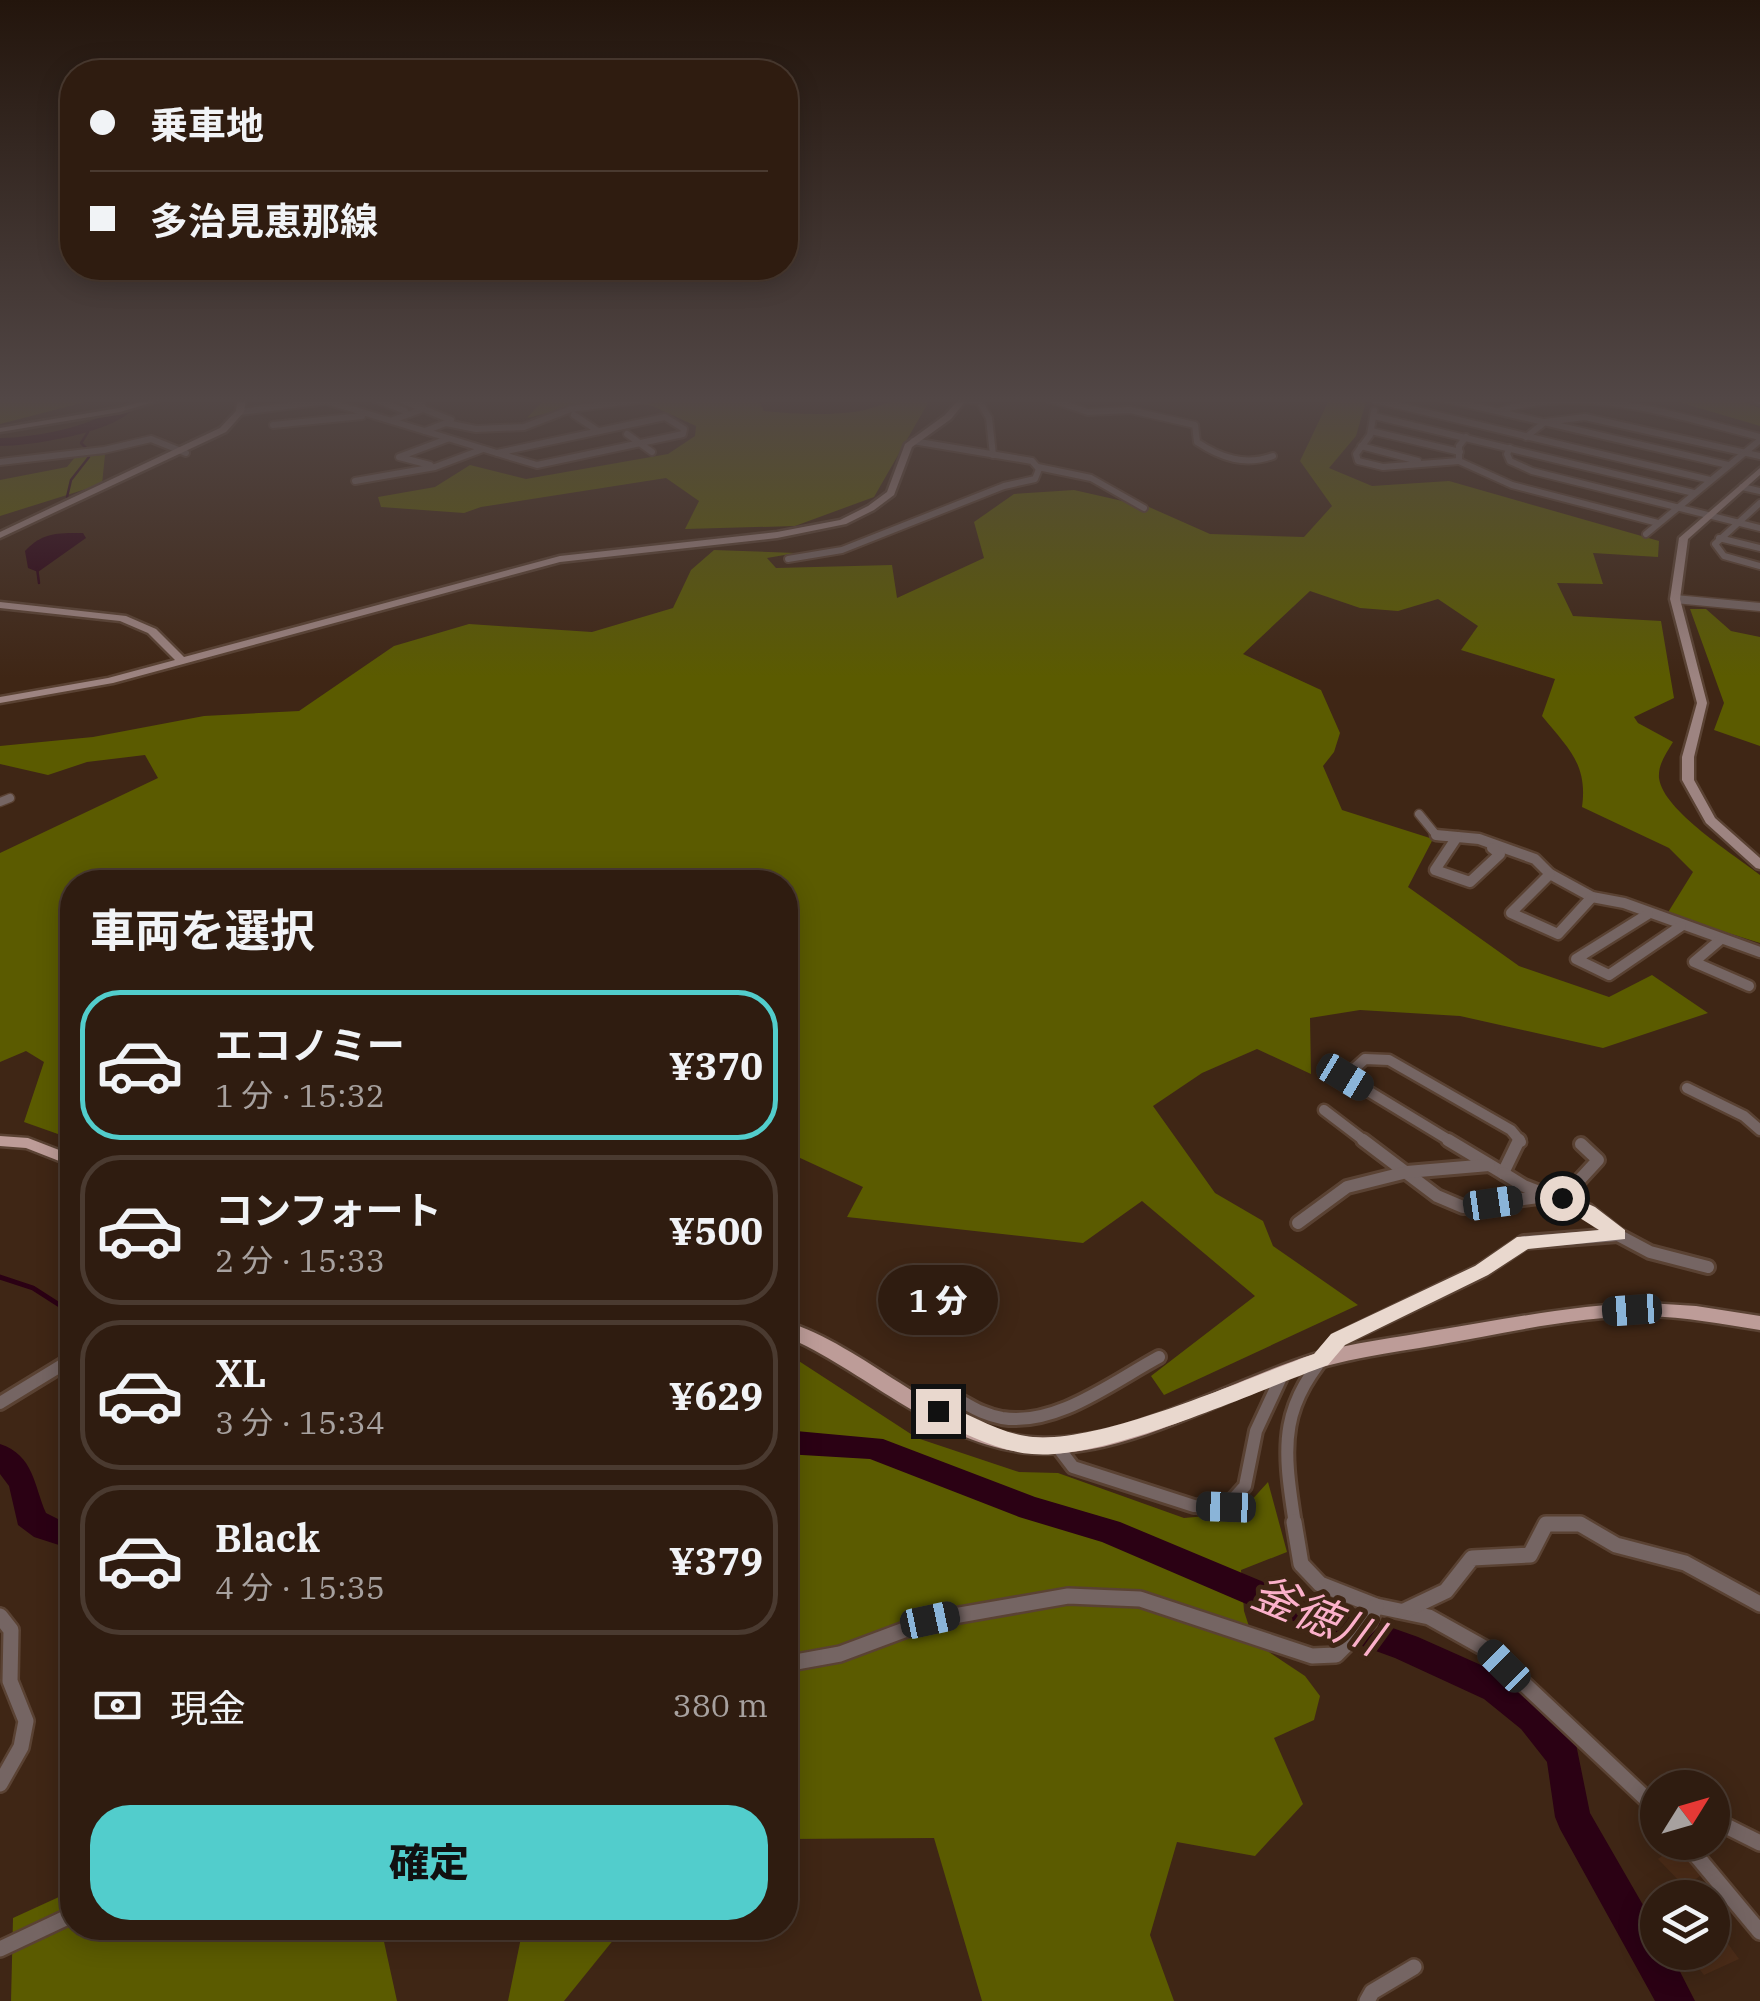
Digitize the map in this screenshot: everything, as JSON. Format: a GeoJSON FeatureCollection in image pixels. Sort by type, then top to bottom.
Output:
{"type":"FeatureCollection","features":[{"type":"Feature","properties":{"kind":"main road"},"geometry":{"type":"LineString","coordinates":[[0,1140],[28,1143],[60,1156]]}},
{"type":"Feature","properties":{"kind":"main road"},"geometry":{"type":"LineString","coordinates":[[798,1334],[962,1425],[1004,1441],[1057,1446],[1132,1428],[1321,1359],[1598,1312],[1661,1310],[1760,1323]]}},
{"type":"Feature","properties":{"kind":"street"},"geometry":{"type":"LineString","coordinates":[[0,536],[97,491]]}},
{"type":"Feature","properties":{"kind":"street"},"geometry":{"type":"LineString","coordinates":[[0,700],[96,684],[560,559],[778,535],[843,522],[871,508],[891,491]]}},
{"type":"Feature","properties":{"kind":"street"},"geometry":{"type":"LineString","coordinates":[[788,559],[842,550],[991,491]]}},
{"type":"Feature","properties":{"kind":"street"},"geometry":{"type":"LineString","coordinates":[[1115,491],[1144,508]]}},
{"type":"Feature","properties":{"kind":"street"},"geometry":{"type":"LineString","coordinates":[[1533,491],[1658,523]]}},
{"type":"Feature","properties":{"kind":"street"},"geometry":{"type":"LineString","coordinates":[[1614,491],[1760,528]]}},
{"type":"Feature","properties":{"kind":"street"},"geometry":{"type":"LineString","coordinates":[[1684,491],[1694,494]]}},
{"type":"Feature","properties":{"kind":"street"},"geometry":{"type":"LineString","coordinates":[[1646,534],[1697,491]]}},
{"type":"Feature","properties":{"kind":"street"},"geometry":{"type":"LineString","coordinates":[[1736,491],[1684,538],[1675,599],[1702,703],[1688,756],[1692,792],[1722,833],[1760,865]]}},
{"type":"Feature","properties":{"kind":"street"},"geometry":{"type":"LineString","coordinates":[[1758,507],[1719,538],[1716,549],[1724,556],[1760,566]]}},
{"type":"Feature","properties":{"kind":"street"},"geometry":{"type":"LineString","coordinates":[[1719,538],[1760,548]]}},
{"type":"Feature","properties":{"kind":"street"},"geometry":{"type":"LineString","coordinates":[[1675,599],[1760,607]]}},
{"type":"Feature","properties":{"kind":"street"},"geometry":{"type":"LineString","coordinates":[[0,605],[122,618],[152,631],[183,662]]}},
{"type":"Feature","properties":{"kind":"street"},"geometry":{"type":"LineString","coordinates":[[1419,814],[1436,836],[1480,839],[1534,859],[1550,874],[1592,897],[1624,903],[1760,952]]}},
{"type":"Feature","properties":{"kind":"street"},"geometry":{"type":"LineString","coordinates":[[1457,837],[1435,870],[1470,882],[1500,854],[1480,839]]}},
{"type":"Feature","properties":{"kind":"street"},"geometry":{"type":"LineString","coordinates":[[1550,874],[1511,912],[1558,934],[1592,897]]}},
{"type":"Feature","properties":{"kind":"street"},"geometry":{"type":"LineString","coordinates":[[1648,914],[1576,959],[1609,975],[1681,926]]}},
{"type":"Feature","properties":{"kind":"street"},"geometry":{"type":"LineString","coordinates":[[1721,939],[1694,962],[1750,986]]}},
{"type":"Feature","properties":{"kind":"street"},"geometry":{"type":"LineString","coordinates":[[1503,1173],[1521,1142],[1510,1130],[1389,1060],[1365,1059],[1345,1077],[1503,1173],[1588,1211],[1618,1235],[1650,1252],[1708,1267]]}},
{"type":"Feature","properties":{"kind":"street"},"geometry":{"type":"LineString","coordinates":[[1687,1088],[1744,1116],[1760,1130]]}},
{"type":"Feature","properties":{"kind":"street"},"geometry":{"type":"LineString","coordinates":[[1324,1110],[1437,1196],[1463,1207],[1557,1197],[1598,1160],[1581,1144]]}},
{"type":"Feature","properties":{"kind":"street"},"geometry":{"type":"LineString","coordinates":[[1298,1223],[1347,1188],[1407,1172],[1490,1165]]}},
{"type":"Feature","properties":{"kind":"street"},"geometry":{"type":"LineString","coordinates":[[1618,1235],[1524,1242],[1482,1270],[1338,1340],[1321,1359],[1288,1416],[1284,1455],[1301,1564],[1320,1584],[1372,1614],[1402,1612],[1429,1617],[1488,1650],[1640,1791]]}},
{"type":"Feature","properties":{"kind":"street"},"geometry":{"type":"LineString","coordinates":[[915,1398],[942,1392],[980,1412],[1012,1420],[1040,1416],[1158,1358]]}},
{"type":"Feature","properties":{"kind":"street"},"geometry":{"type":"LineString","coordinates":[[0,1404],[60,1366]]}},
{"type":"Feature","properties":{"kind":"street"},"geometry":{"type":"LineString","coordinates":[[1057,1446],[1073,1467],[1194,1506],[1226,1507],[1245,1486],[1256,1431],[1283,1372]]}},
{"type":"Feature","properties":{"kind":"street"},"geometry":{"type":"LineString","coordinates":[[0,1386],[15,1395]]}},
{"type":"Feature","properties":{"kind":"street"},"geometry":{"type":"LineString","coordinates":[[1402,1612],[1446,1591],[1472,1558],[1530,1555],[1546,1524],[1580,1524],[1616,1545],[1685,1563],[1760,1604]]}},
{"type":"Feature","properties":{"kind":"street"},"geometry":{"type":"LineString","coordinates":[[798,1662],[840,1654],[930,1620],[1068,1596],[1140,1598],[1312,1656],[1336,1656],[1372,1614]]}},
{"type":"Feature","properties":{"kind":"street"},"geometry":{"type":"LineString","coordinates":[[0,1616],[12,1631],[8,1674],[11,1689],[26,1714],[26,1734],[0,1784]]}},
{"type":"Feature","properties":{"kind":"street"},"geometry":{"type":"LineString","coordinates":[[1730,1828],[1760,1843]]}},
{"type":"Feature","properties":{"kind":"street"},"geometry":{"type":"LineString","coordinates":[[1700,1860],[1760,1932]]}},
{"type":"Feature","properties":{"kind":"street"},"geometry":{"type":"LineString","coordinates":[[0,1950],[60,1920]]}},
{"type":"Feature","properties":{"kind":"street"},"geometry":{"type":"LineString","coordinates":[[1367,2001],[1372,1992],[1414,1967]]}},
{"type":"Feature","properties":{"kind":"shaded area"},"geometry":{"type":"Polygon","coordinates":[[[0,491],[78,491],[0,516],[0,491]]]}},
{"type":"Feature","properties":{"kind":"shaded area"},"geometry":{"type":"Polygon","coordinates":[[[410,491],[581,491],[464,513],[381,507],[378,497],[410,491]]]}},
{"type":"Feature","properties":{"kind":"shaded area"},"geometry":{"type":"Polygon","coordinates":[[[685,491],[877,491],[874,497],[795,526],[685,529],[699,501],[685,491]]]}},
{"type":"Feature","properties":{"kind":"shaded area"},"geometry":{"type":"Polygon","coordinates":[[[1080,491],[1149,507],[1210,534],[1304,537],[1332,506],[1322,491],[1485,491],[1659,541],[1658,557],[1593,553],[1603,584],[1557,583],[1573,616],[1661,621],[1674,698],[1634,717],[1673,742],[1661,764],[1659,778],[1673,804],[1760,875],[1760,943],[1667,914],[1693,872],[1669,848],[1582,807],[1579,768],[1542,716],[1555,679],[1461,650],[1478,626],[1438,599],[1398,611],[1360,608],[1310,591],[1243,654],[1321,690],[1340,733],[1334,752],[1323,766],[1342,810],[1433,839],[1408,887],[1519,966],[1609,997],[1652,975],[1708,1013],[1603,1048],[1460,1016],[1360,1010],[1310,1018],[1311,1074],[1257,1049],[1202,1073],[1153,1106],[1215,1193],[1263,1221],[1273,1246],[1358,1305],[1164,1395],[1151,1376],[1255,1296],[1142,1201],[1083,1243],[847,1217],[863,1187],[798,1157],[798,870],[60,870],[60,1135],[24,1122],[44,1062],[26,1051],[0,1062],[0,853],[158,778],[145,755],[87,762],[48,775],[0,764],[0,746],[93,737],[204,716],[299,711],[394,646],[469,624],[592,632],[673,608],[691,570],[714,550],[796,553],[767,558],[776,568],[892,565],[897,598],[984,558],[974,522],[1014,494],[1080,491]]]}},
{"type":"Feature","properties":{"kind":"shaded area"},"geometry":{"type":"Polygon","coordinates":[[[83,533],[86,538],[38,572],[28,568],[25,551],[35,542],[51,535],[83,533]]]}},
{"type":"Feature","properties":{"kind":"shaded area"},"geometry":{"type":"Polygon","coordinates":[[[1690,609],[1706,609],[1731,631],[1760,637],[1760,746],[1714,730],[1724,703],[1690,609]]]}},
{"type":"Feature","properties":{"kind":"shaded area"},"geometry":{"type":"Polygon","coordinates":[[[798,1360],[917,1438],[1019,1472],[1058,1473],[1184,1518],[1240,1513],[1268,1482],[1287,1552],[1241,1570],[1244,1611],[1254,1642],[1305,1676],[1320,1696],[1314,1720],[1274,1738],[1303,1804],[1255,1856],[1177,1842],[1150,1935],[1174,2001],[982,2001],[934,1838],[798,1839],[798,1360]]]}},
{"type":"Feature","properties":{"kind":"shaded area"},"geometry":{"type":"Polygon","coordinates":[[[1659,1860],[1691,1860],[1704,1873],[1694,1880],[1678,1880],[1659,1860]]]}},
{"type":"Feature","properties":{"kind":"shaded area"},"geometry":{"type":"Polygon","coordinates":[[[60,1896],[60,1940],[384,1940],[397,2001],[11,2001],[13,1918],[60,1896]]]}},
{"type":"Feature","properties":{"kind":"shaded area"},"geometry":{"type":"Polygon","coordinates":[[[521,1940],[613,1940],[564,2001],[508,2001],[521,1940]]]}},
{"type":"Feature","properties":{"kind":"shaded area"},"geometry":{"type":"Polygon","coordinates":[[[1730,1947],[1739,1959],[1730,1963],[1730,1947]]]}},
{"type":"Feature","properties":{"kind":"waterway"},"geometry":{"type":"LineString","coordinates":[[67,497],[68,491]]}},
{"type":"Feature","properties":{"kind":"waterway"},"geometry":{"type":"LineString","coordinates":[[37,568],[39,583]]}},
{"type":"Feature","properties":{"kind":"waterway"},"geometry":{"type":"LineString","coordinates":[[0,1277],[33,1288],[60,1305]]}},
{"type":"Feature","properties":{"kind":"waterway","name":"釜徳川"},"geometry":{"type":"LineString","coordinates":[[798,1443],[872,1447],[1030,1508],[1109,1531],[1255,1593],[1406,1647],[1496,1688],[1533,1718],[1564,1756],[1573,1817],[1676,2001]]}},
{"type":"Feature","properties":{"kind":"waterway","name":"釜徳川"},"geometry":{"type":"LineString","coordinates":[[0,1456],[24,1485],[29,1516],[60,1532]]}},
{"type":"Feature","properties":{"kind":"route"},"geometry":{"type":"LineString","coordinates":[[938,1411],[985,1434],[1031,1446],[1057,1446],[1132,1428],[1321,1359],[1338,1340],[1482,1270],[1524,1242],[1618,1235],[1588,1211],[1562,1198]]}}]}
